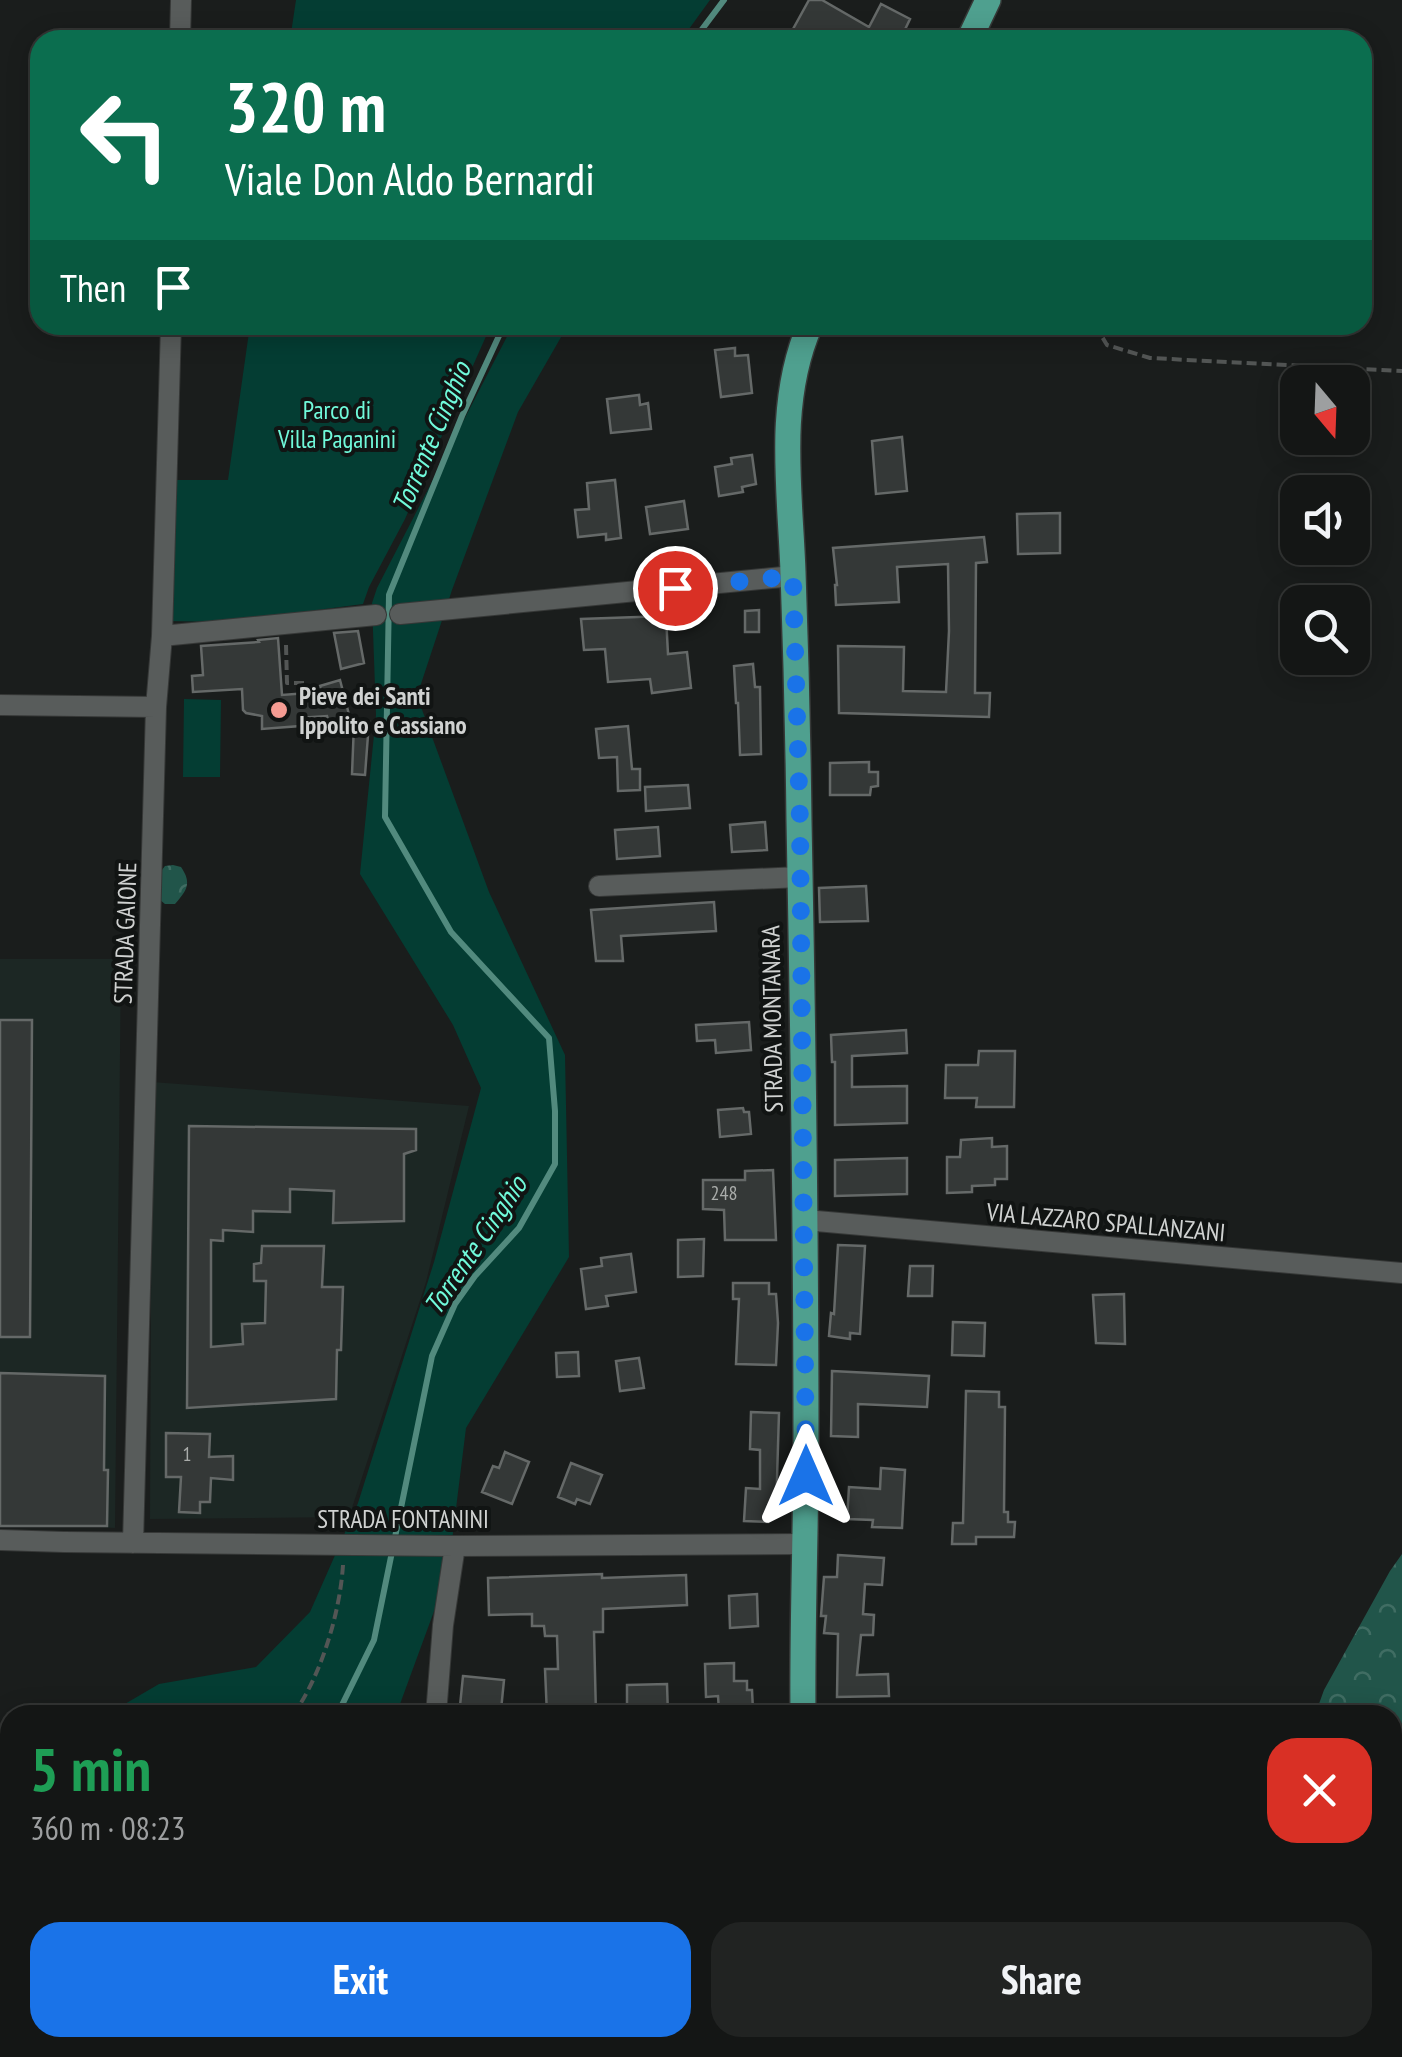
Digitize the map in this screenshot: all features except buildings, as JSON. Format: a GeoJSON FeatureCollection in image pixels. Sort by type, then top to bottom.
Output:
{"type":"FeatureCollection","features":[{"type":"Feature","properties":{"kind":"main road"},"geometry":{"type":"LineString","coordinates":[[974,30],[988,0]]}},
{"type":"Feature","properties":{"kind":"main road","name":"STRADA MONTANARA"},"geometry":{"type":"LineString","coordinates":[[803,1705],[805,1220],[793,576],[787,453],[790,398],[798,351],[805,335]]}},
{"type":"Feature","properties":{"kind":"street"},"geometry":{"type":"LineString","coordinates":[[180,30],[181,0]]}},
{"type":"Feature","properties":{"kind":"street","name":"STRADA GAIONE"},"geometry":{"type":"LineString","coordinates":[[133,1543],[156,707],[162,636],[172,335]]}},
{"type":"Feature","properties":{"kind":"street"},"geometry":{"type":"LineString","coordinates":[[400,614],[793,576]]}},
{"type":"Feature","properties":{"kind":"street"},"geometry":{"type":"LineString","coordinates":[[162,636],[376,615]]}},
{"type":"Feature","properties":{"kind":"street"},"geometry":{"type":"LineString","coordinates":[[0,706],[156,707]]}},
{"type":"Feature","properties":{"kind":"street"},"geometry":{"type":"LineString","coordinates":[[599,886],[800,878]]}},
{"type":"Feature","properties":{"kind":"street","name":"VIA LAZZARO SPALLANZANI"},"geometry":{"type":"LineString","coordinates":[[805,1220],[1402,1273]]}},
{"type":"Feature","properties":{"kind":"street","name":"STRADA FONTANINI"},"geometry":{"type":"LineString","coordinates":[[0,1540],[338,1548],[418,1544],[805,1544]]}},
{"type":"Feature","properties":{"kind":"street"},"geometry":{"type":"LineString","coordinates":[[437,1705],[455,1546]]}},
{"type":"Feature","properties":{"kind":"path"},"geometry":{"type":"LineString","coordinates":[[1101,335],[1107,344],[1150,358],[1402,371]]}},
{"type":"Feature","properties":{"kind":"path"},"geometry":{"type":"LineString","coordinates":[[286,623],[287,683],[309,684]]}},
{"type":"Feature","properties":{"kind":"path"},"geometry":{"type":"LineString","coordinates":[[301,1705],[329,1638],[342,1586],[338,1548]]}},
{"type":"Feature","properties":{"kind":"shaded area"},"geometry":{"type":"Polygon","coordinates":[[[0,959],[121,959],[115,1528],[0,1521],[0,959]]]}},
{"type":"Feature","properties":{"kind":"shaded area"},"geometry":{"type":"Polygon","coordinates":[[[152,1082],[469,1106],[426,1282],[349,1517],[150,1519],[152,1082]]]}},
{"type":"Feature","properties":{"kind":"green space"},"geometry":{"type":"Polygon","coordinates":[[[296,0],[710,0],[688,30],[292,30],[296,0]]]}},
{"type":"Feature","properties":{"kind":"green space","name":"Parco di Villa Paganini"},"geometry":{"type":"Polygon","coordinates":[[[249,335],[487,335],[363,604],[225,622],[167,621],[170,480],[228,480],[249,335]]]}},
{"type":"Feature","properties":{"kind":"green space"},"geometry":{"type":"Polygon","coordinates":[[[508,335],[562,335],[518,412],[417,696],[489,892],[565,1055],[569,1257],[466,1428],[448,1573],[400,1705],[123,1705],[159,1684],[256,1667],[310,1612],[358,1503],[434,1262],[481,1088],[453,1025],[360,874],[376,715],[372,603],[508,335]]]}},
{"type":"Feature","properties":{"kind":"green space"},"geometry":{"type":"Polygon","coordinates":[[[184,699],[221,700],[220,777],[183,777],[184,699]]]}},
{"type":"Feature","properties":{"kind":"green space"},"geometry":{"type":"Polygon","coordinates":[[[165,866],[181,867],[187,886],[175,904],[165,904],[159,899],[158,875],[165,866]]]}},
{"type":"Feature","properties":{"kind":"green space"},"geometry":{"type":"Polygon","coordinates":[[[1402,1554],[1402,1705],[1319,1705],[1324,1690],[1402,1554]]]}},
{"type":"Feature","properties":{"kind":"waterway","name":"Torrente Cinghio"},"geometry":{"type":"LineString","coordinates":[[702,30],[724,0]]}},
{"type":"Feature","properties":{"kind":"waterway","name":"Torrente Cinghio"},"geometry":{"type":"LineString","coordinates":[[342,1705],[374,1640],[432,1356],[455,1304],[519,1228],[555,1164],[549,1038],[451,932],[385,817],[389,595],[499,335]]}},
{"type":"Feature","properties":{"kind":"place","name":"Pieve dei Santi Ippolito e Cassiano"},"geometry":{"type":"Point","coordinates":[279,710]}},
{"type":"Feature","properties":{"kind":"route"},"geometry":{"type":"LineString","coordinates":[[675,588],[793,576],[800,822],[806,1476]]}}]}
